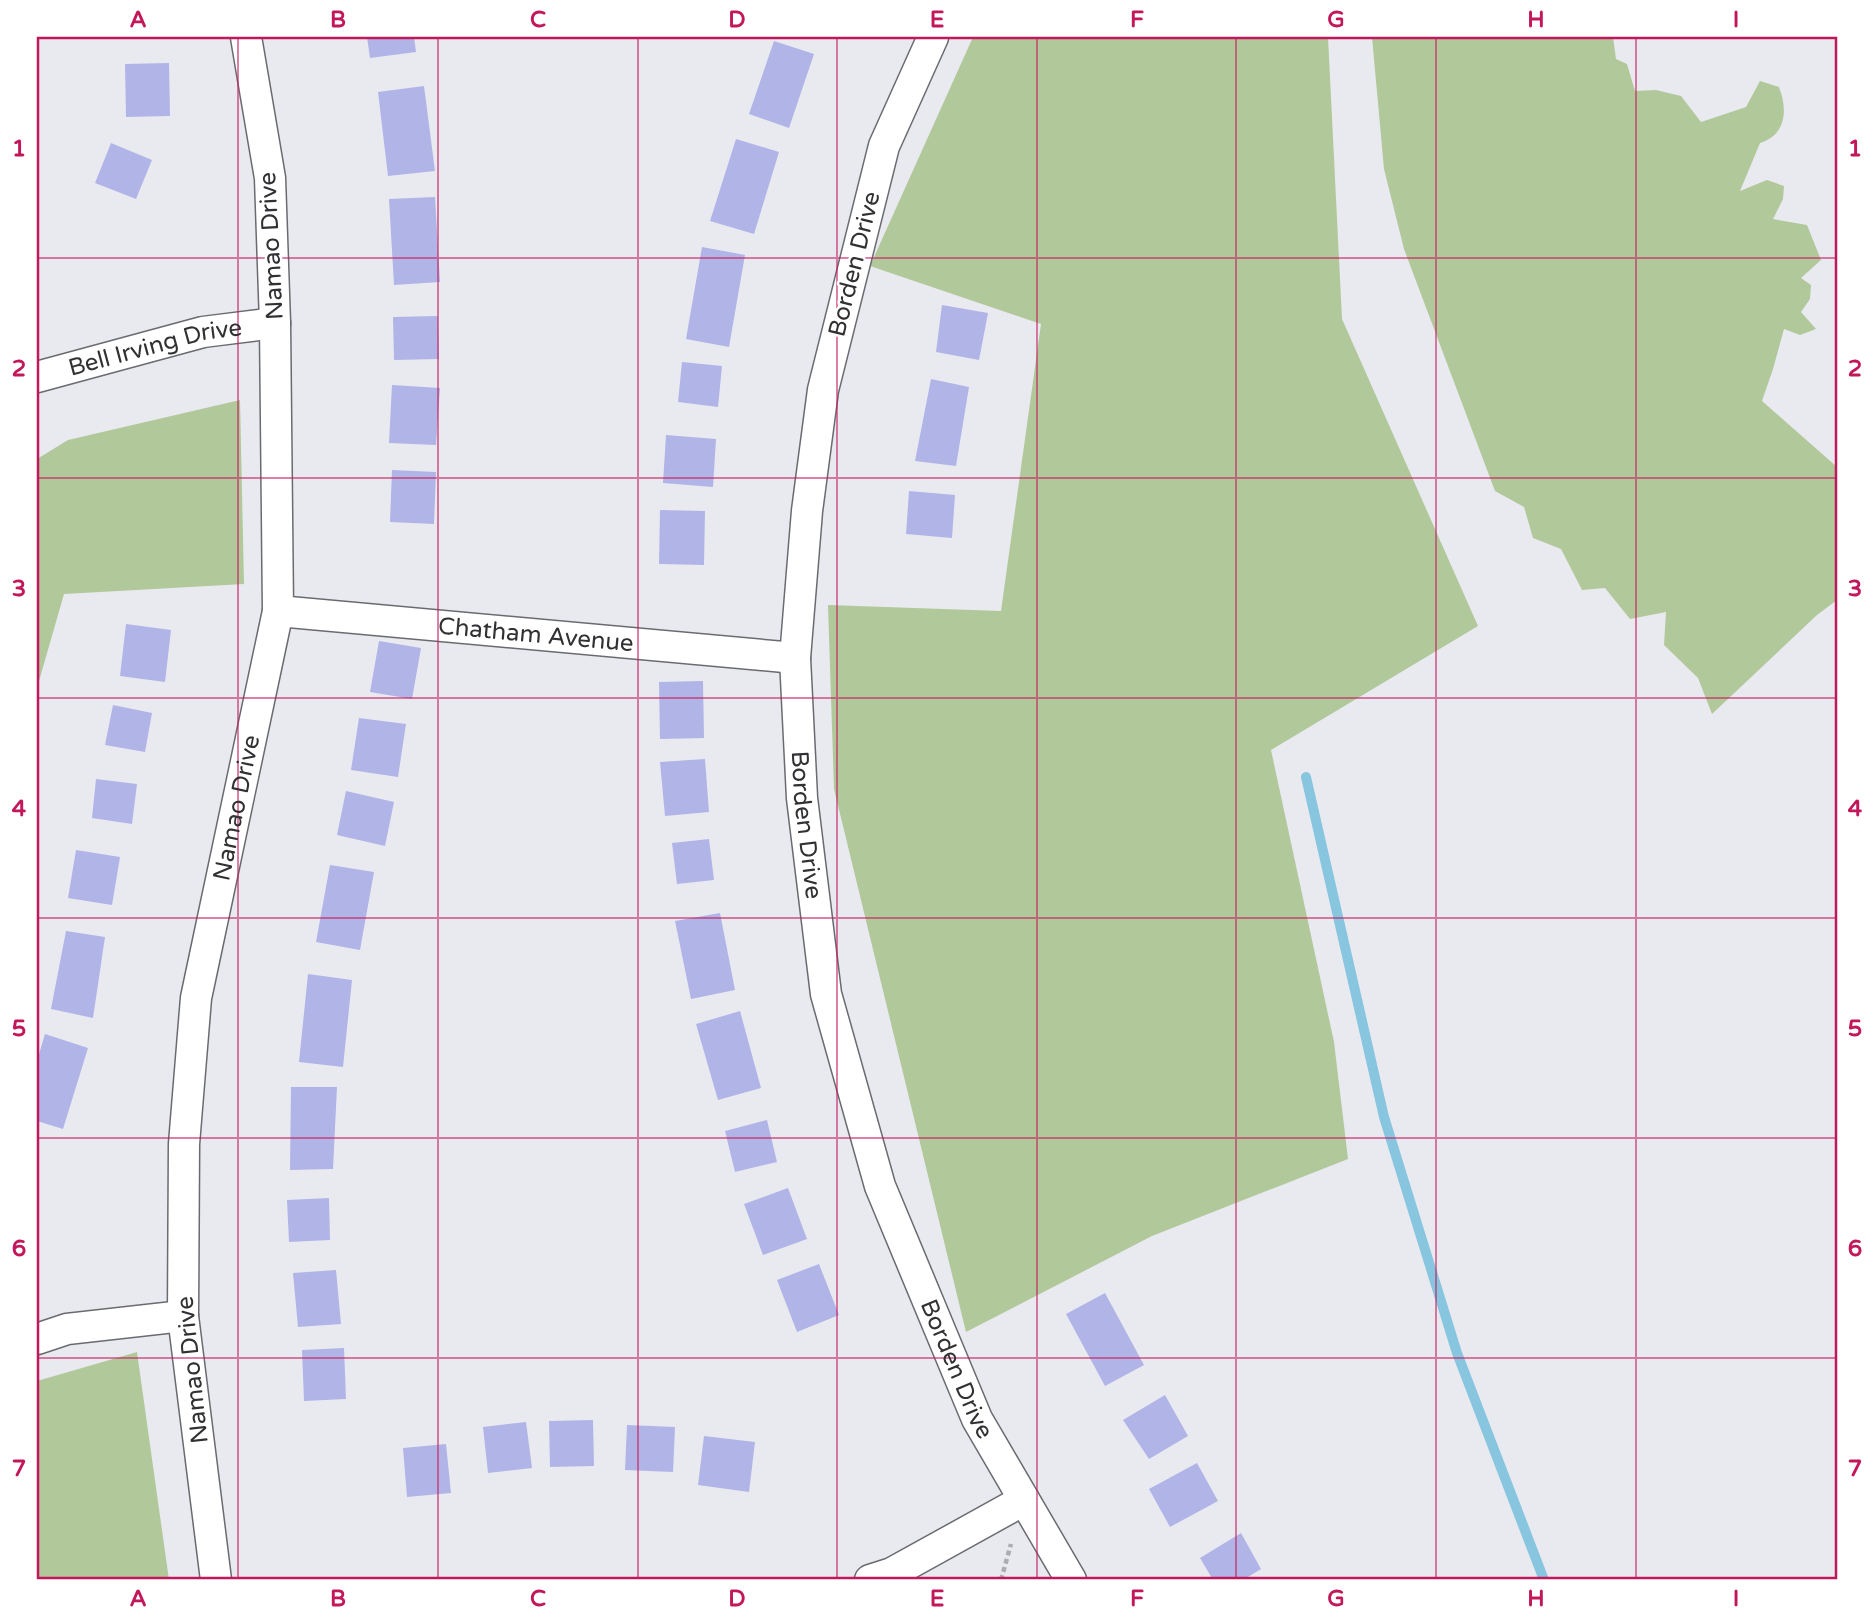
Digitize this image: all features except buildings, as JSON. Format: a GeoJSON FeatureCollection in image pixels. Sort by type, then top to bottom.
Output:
{"type":"FeatureCollection","features":[{"type":"Feature","properties":{"kind":"street","name":"Namao Drive"},"geometry":{"type":"LineString","coordinates":[[216,1580],[183,1316],[184,1144],[196,998],[278,611],[275,323],[270,178],[246,37]]}},
{"type":"Feature","properties":{"kind":"street","name":"Borden Drive"},"geometry":{"type":"LineString","coordinates":[[933,37],[884,146],[823,390],[807,511],[795,658],[802,798],[826,994],[880,1186],[977,1419],[1071,1580]]}},
{"type":"Feature","properties":{"kind":"street","name":"Bell Irving Drive"},"geometry":{"type":"LineString","coordinates":[[37,377],[203,332],[275,323]]}},
{"type":"Feature","properties":{"kind":"street","name":"Chatham Avenue"},"geometry":{"type":"LineString","coordinates":[[278,611],[795,658]]}},
{"type":"Feature","properties":{"kind":"street"},"geometry":{"type":"LineString","coordinates":[[37,1339],[67,1329],[183,1316]]}},
{"type":"Feature","properties":{"kind":"street"},"geometry":{"type":"LineString","coordinates":[[870,1580],[892,1573],[1024,1500]]}},
{"type":"Feature","properties":{"kind":"green space"},"geometry":{"type":"Polygon","coordinates":[[[973,37],[1328,37],[1342,319],[1478,626],[1271,750],[1334,1042],[1348,1159],[1152,1236],[966,1332],[834,789],[828,605],[1001,611],[1041,324],[870,266],[973,37]]]}},
{"type":"Feature","properties":{"kind":"green space"},"geometry":{"type":"Polygon","coordinates":[[[1372,37],[1613,37],[1616,59],[1627,64],[1635,91],[1656,90],[1681,96],[1701,122],[1746,107],[1760,81],[1779,87],[1783,121],[1775,134],[1760,143],[1740,191],[1767,180],[1784,186],[1783,199],[1773,219],[1807,225],[1821,260],[1801,278],[1811,285],[1810,299],[1801,312],[1816,329],[1800,335],[1784,329],[1762,401],[1837,467],[1837,600],[1817,615],[1712,714],[1698,678],[1664,645],[1666,612],[1630,619],[1605,588],[1582,590],[1561,549],[1533,538],[1524,507],[1495,491],[1404,249],[1384,169],[1372,37]]]}},
{"type":"Feature","properties":{"kind":"green space"},"geometry":{"type":"Polygon","coordinates":[[[240,400],[244,584],[64,594],[37,688],[37,459],[68,440],[240,400]]]}},
{"type":"Feature","properties":{"kind":"green space"},"geometry":{"type":"Polygon","coordinates":[[[137,1352],[169,1580],[37,1580],[37,1381],[137,1352]]]}},
{"type":"Feature","properties":{"kind":"waterway"},"geometry":{"type":"LineString","coordinates":[[1306,777],[1384,1117],[1457,1353],[1544,1580]]}}]}
